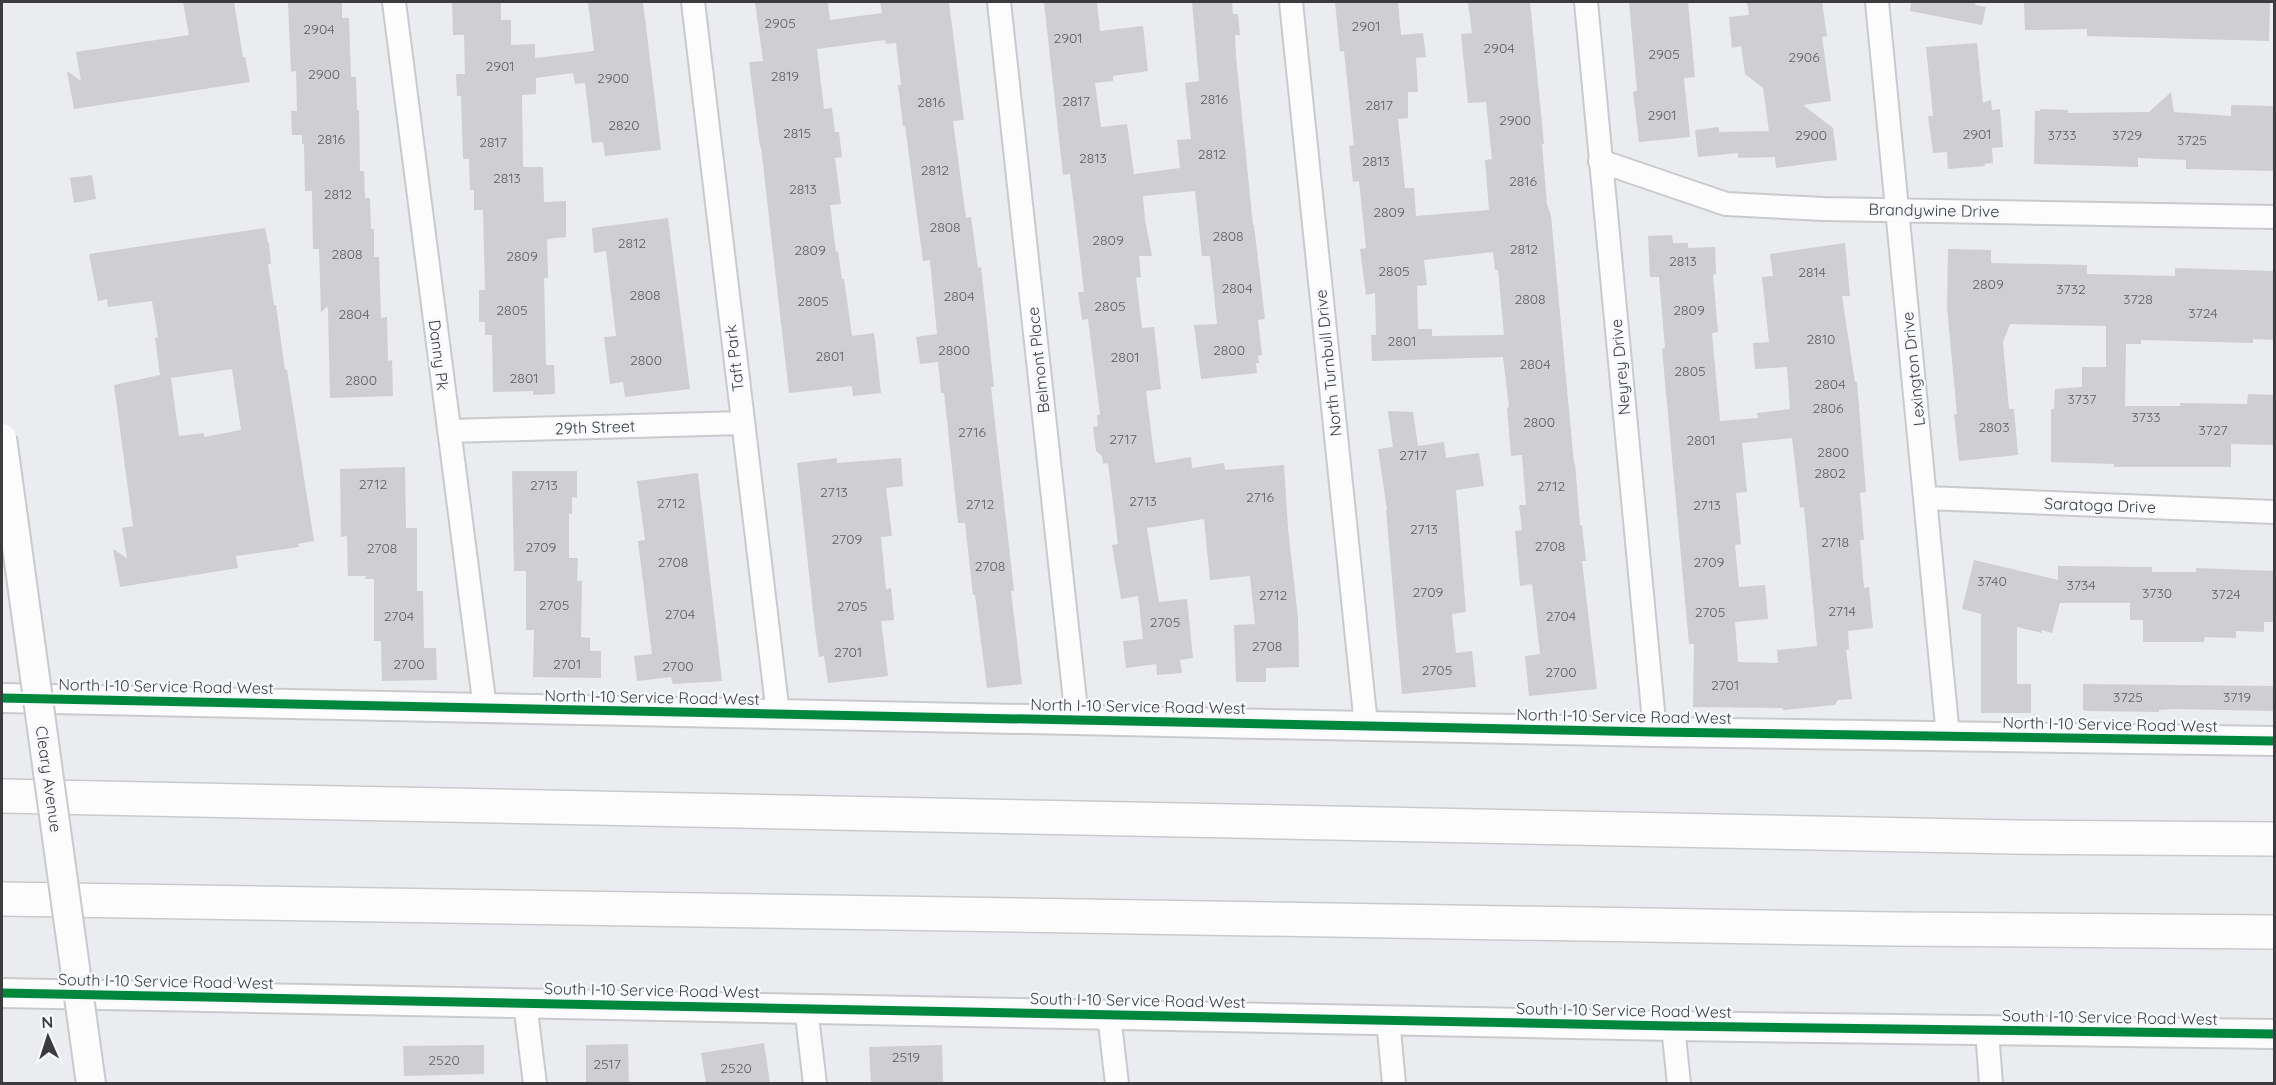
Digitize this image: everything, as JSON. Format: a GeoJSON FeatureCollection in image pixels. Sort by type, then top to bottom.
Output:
{"type":"FeatureCollection","features":[{"type":"Feature","properties":{"kind":"highway"},"geometry":{"type":"LineString","coordinates":[[2,796],[2015,837],[2274,839]]}},
{"type":"Feature","properties":{"kind":"highway"},"geometry":{"type":"LineString","coordinates":[[2,899],[1871,929],[2274,932]]}},
{"type":"Feature","properties":{"kind":"street","name":"Danny Pk"},"geometry":{"type":"LineString","coordinates":[[394,2],[485,708]]}},
{"type":"Feature","properties":{"kind":"street","name":"Taft Park"},"geometry":{"type":"LineString","coordinates":[[693,2],[778,714]]}},
{"type":"Feature","properties":{"kind":"street","name":"Belmont Place"},"geometry":{"type":"LineString","coordinates":[[999,2],[1077,719]]}},
{"type":"Feature","properties":{"kind":"street","name":"North Turnbull Drive"},"geometry":{"type":"LineString","coordinates":[[1291,2],[1366,725]]}},
{"type":"Feature","properties":{"kind":"street","name":"Neyrey Drive"},"geometry":{"type":"LineString","coordinates":[[1586,2],[1655,732]]}},
{"type":"Feature","properties":{"kind":"street","name":"Lexington Drive"},"geometry":{"type":"LineString","coordinates":[[1877,2],[1948,736]]}},
{"type":"Feature","properties":{"kind":"street","name":"Brandywine Drive"},"geometry":{"type":"LineString","coordinates":[[1600,161],[1726,204],[1824,209],[2274,217]]}},
{"type":"Feature","properties":{"kind":"street","name":"29th Street"},"geometry":{"type":"LineString","coordinates":[[449,431],[742,423]]}},
{"type":"Feature","properties":{"kind":"street","name":"Cleary Avenue"},"geometry":{"type":"LineString","coordinates":[[2,438],[91,1083]]}},
{"type":"Feature","properties":{"kind":"street","name":"Saratoga Drive"},"geometry":{"type":"LineString","coordinates":[[1926,498],[2274,512]]}},
{"type":"Feature","properties":{"kind":"street","name":"North I-10 Service Road West"},"geometry":{"type":"LineString","coordinates":[[2,698],[1655,732],[2274,741]]}},
{"type":"Feature","properties":{"kind":"street","name":"South I-10 Service Road West"},"geometry":{"type":"LineString","coordinates":[[2,993],[1673,1026],[2274,1034]]}},
{"type":"Feature","properties":{"kind":"street"},"geometry":{"type":"LineString","coordinates":[[525,1003],[535,1083]]}},
{"type":"Feature","properties":{"kind":"street"},"geometry":{"type":"LineString","coordinates":[[806,1008],[815,1083]]}},
{"type":"Feature","properties":{"kind":"street"},"geometry":{"type":"LineString","coordinates":[[1109,1015],[1117,1083]]}},
{"type":"Feature","properties":{"kind":"street"},"geometry":{"type":"LineString","coordinates":[[1388,1019],[1394,1083]]}},
{"type":"Feature","properties":{"kind":"street"},"geometry":{"type":"LineString","coordinates":[[1673,1026],[1679,1083]]}},
{"type":"Feature","properties":{"kind":"street"},"geometry":{"type":"LineString","coordinates":[[1987,1031],[1991,1083]]}},
{"type":"Feature","properties":{"kind":"building"},"geometry":{"type":"Polygon","coordinates":[[[183,2],[234,2],[243,57],[245,57],[250,82],[74,109],[67,71],[81,81],[76,52],[189,35],[183,2]]]}},
{"type":"Feature","properties":{"kind":"building"},"geometry":{"type":"Polygon","coordinates":[[[288,2],[342,2],[342,18],[349,18],[351,77],[356,77],[357,110],[359,110],[360,171],[364,171],[365,198],[370,198],[371,229],[374,229],[374,257],[379,257],[381,318],[387,317],[388,361],[392,360],[393,396],[330,398],[328,310],[327,306],[321,313],[319,249],[313,249],[312,191],[305,191],[302,135],[292,135],[291,111],[297,111],[296,71],[291,72],[288,2]]]}},
{"type":"Feature","properties":{"kind":"building"},"geometry":{"type":"Polygon","coordinates":[[[452,2],[501,2],[501,20],[511,20],[511,45],[535,44],[535,58],[594,51],[588,2],[643,2],[661,150],[605,156],[603,142],[592,143],[585,83],[575,84],[573,73],[536,78],[536,94],[522,95],[523,167],[543,167],[544,202],[566,201],[566,237],[547,239],[548,278],[544,278],[546,365],[554,365],[555,394],[533,395],[533,391],[493,392],[492,335],[485,335],[485,322],[479,322],[479,290],[485,290],[483,210],[474,210],[474,190],[470,190],[469,159],[463,159],[461,96],[457,96],[456,74],[465,74],[464,35],[453,35],[452,2]]]}},
{"type":"Feature","properties":{"kind":"building"},"geometry":{"type":"Polygon","coordinates":[[[755,2],[828,2],[830,20],[882,13],[880,2],[949,2],[964,120],[953,121],[966,218],[971,217],[978,268],[981,267],[994,387],[991,387],[1014,591],[1011,591],[1022,684],[987,688],[965,523],[958,523],[944,393],[941,393],[938,362],[920,364],[916,337],[937,334],[930,260],[923,261],[905,126],[903,126],[896,43],[886,44],[885,40],[817,49],[824,109],[832,108],[835,132],[839,132],[842,157],[835,158],[841,204],[830,205],[836,252],[838,251],[842,279],[844,279],[852,336],[874,333],[881,393],[853,396],[852,386],[789,393],[749,62],[763,61],[755,2]]]}},
{"type":"Feature","properties":{"kind":"building"},"geometry":{"type":"Polygon","coordinates":[[[1044,2],[1097,2],[1100,31],[1143,26],[1148,71],[1113,76],[1113,81],[1095,83],[1101,127],[1127,124],[1134,174],[1180,168],[1177,140],[1191,139],[1185,83],[1199,81],[1192,2],[1232,2],[1233,14],[1238,14],[1240,35],[1235,35],[1236,57],[1265,319],[1258,320],[1262,355],[1258,356],[1259,363],[1256,363],[1257,373],[1201,379],[1194,325],[1217,324],[1210,256],[1202,256],[1195,191],[1143,196],[1152,256],[1139,256],[1141,277],[1136,278],[1142,328],[1154,327],[1161,389],[1146,391],[1155,463],[1191,457],[1192,468],[1224,463],[1225,470],[1284,465],[1298,618],[1299,667],[1266,668],[1266,682],[1236,682],[1234,625],[1255,624],[1250,576],[1210,580],[1204,519],[1147,528],[1159,602],[1187,599],[1193,658],[1180,660],[1182,673],[1157,675],[1156,664],[1126,668],[1123,641],[1143,639],[1138,596],[1121,599],[1112,545],[1118,544],[1108,463],[1103,464],[1102,456],[1096,451],[1093,427],[1098,426],[1097,415],[1100,415],[1088,319],[1082,320],[1078,292],[1084,292],[1076,223],[1070,174],[1063,175],[1044,2]]]}},
{"type":"Feature","properties":{"kind":"building"},"geometry":{"type":"Polygon","coordinates":[[[1335,2],[1398,2],[1401,35],[1423,33],[1426,57],[1416,58],[1418,92],[1408,92],[1408,118],[1398,119],[1405,188],[1414,188],[1416,216],[1489,210],[1485,160],[1492,159],[1486,102],[1468,103],[1461,34],[1472,33],[1468,2],[1530,2],[1544,144],[1542,144],[1547,204],[1551,216],[1580,525],[1582,525],[1586,561],[1582,561],[1597,689],[1529,696],[1525,656],[1540,654],[1532,584],[1520,586],[1515,531],[1522,530],[1519,505],[1526,505],[1522,455],[1511,456],[1507,408],[1509,407],[1503,357],[1372,361],[1371,335],[1376,335],[1375,293],[1366,295],[1360,249],[1366,248],[1359,181],[1353,182],[1349,146],[1354,145],[1344,51],[1340,52],[1335,2]],[[1493,252],[1424,260],[1427,285],[1417,286],[1418,329],[1432,329],[1432,336],[1504,335],[1498,270],[1495,270],[1493,252]]]}},
{"type":"Feature","properties":{"kind":"building"},"geometry":{"type":"Polygon","coordinates":[[[1629,2],[1688,2],[1695,77],[1684,78],[1690,137],[1639,142],[1633,92],[1637,91],[1629,2]]]}},
{"type":"Feature","properties":{"kind":"building"},"geometry":{"type":"Polygon","coordinates":[[[1747,2],[1822,2],[1827,36],[1822,37],[1831,101],[1803,105],[1833,128],[1837,160],[1776,168],[1775,157],[1738,158],[1738,153],[1698,157],[1695,130],[1719,127],[1719,132],[1769,131],[1763,88],[1745,74],[1741,46],[1732,48],[1729,17],[1749,15],[1747,2]]]}},
{"type":"Feature","properties":{"kind":"building"},"geometry":{"type":"Polygon","coordinates":[[[1911,2],[1976,2],[1975,5],[1986,7],[1982,25],[1910,11],[1911,2]]]}},
{"type":"Feature","properties":{"kind":"building"},"geometry":{"type":"Polygon","coordinates":[[[2024,2],[2270,2],[2269,41],[2087,36],[2087,29],[2025,30],[2024,2]]]}},
{"type":"Feature","properties":{"kind":"building"},"geometry":{"type":"Polygon","coordinates":[[[1977,43],[1983,103],[1991,100],[1992,110],[2000,109],[2003,147],[1992,148],[1993,163],[1985,164],[1985,166],[1948,169],[1947,152],[1933,153],[1928,116],[1933,116],[1926,47],[1977,43]]]}},
{"type":"Feature","properties":{"kind":"building"},"geometry":{"type":"Polygon","coordinates":[[[2171,92],[2174,112],[2231,116],[2231,105],[2274,106],[2274,171],[2186,169],[2186,160],[2138,158],[2138,167],[2035,164],[2035,111],[2040,111],[2040,109],[2068,110],[2068,113],[2149,112],[2171,92]]]}},
{"type":"Feature","properties":{"kind":"building"},"geometry":{"type":"Polygon","coordinates":[[[92,175],[96,199],[74,203],[70,178],[92,175]]]}},
{"type":"Feature","properties":{"kind":"building"},"geometry":{"type":"Polygon","coordinates":[[[668,218],[690,389],[625,397],[623,382],[610,384],[604,337],[616,336],[606,251],[594,253],[592,228],[668,218]]]}},
{"type":"Feature","properties":{"kind":"building"},"geometry":{"type":"Polygon","coordinates":[[[265,228],[269,243],[271,264],[268,264],[274,305],[276,305],[314,541],[298,544],[299,547],[236,556],[238,568],[120,587],[113,549],[127,558],[122,528],[133,526],[114,385],[160,375],[155,338],[158,337],[152,301],[108,307],[107,299],[98,301],[89,254],[265,228]],[[232,369],[171,378],[179,436],[204,433],[204,437],[241,430],[232,369]]]}},
{"type":"Feature","properties":{"kind":"building"},"geometry":{"type":"Polygon","coordinates":[[[1672,235],[1673,243],[1688,243],[1688,248],[1715,247],[1716,274],[1713,275],[1718,332],[1712,333],[1720,421],[1758,418],[1757,413],[1790,409],[1787,367],[1755,369],[1753,343],[1769,342],[1762,277],[1773,276],[1770,254],[1845,243],[1850,296],[1842,296],[1855,382],[1857,382],[1866,492],[1860,493],[1864,540],[1860,540],[1864,588],[1869,587],[1873,628],[1848,631],[1849,649],[1846,650],[1852,699],[1838,700],[1835,705],[1783,710],[1783,708],[1693,707],[1694,644],[1689,644],[1662,349],[1665,348],[1659,277],[1650,277],[1648,236],[1672,235]],[[1792,438],[1742,443],[1747,492],[1736,493],[1741,544],[1735,545],[1739,587],[1765,585],[1768,619],[1735,622],[1738,662],[1778,663],[1777,650],[1817,646],[1804,507],[1800,508],[1792,438]]]}},
{"type":"Feature","properties":{"kind":"building"},"geometry":{"type":"Polygon","coordinates":[[[1948,249],[1991,250],[1991,263],[2087,265],[2087,274],[2175,276],[2175,268],[2274,271],[2274,340],[2253,339],[2253,343],[2141,340],[2141,344],[2126,344],[2125,406],[2180,406],[2180,403],[2247,404],[2248,394],[2274,395],[2274,445],[2231,444],[2231,467],[2114,467],[2114,464],[2051,462],[2051,409],[2054,409],[2055,389],[2082,387],[2082,367],[2106,367],[2106,326],[2010,324],[2003,342],[2009,409],[2014,409],[2018,455],[1959,461],[1947,308],[1948,249]]]}},
{"type":"Feature","properties":{"kind":"building"},"geometry":{"type":"Polygon","coordinates":[[[1388,411],[1413,412],[1418,446],[1444,442],[1446,458],[1479,453],[1484,486],[1456,490],[1466,612],[1452,614],[1456,653],[1472,651],[1476,687],[1402,694],[1387,510],[1378,449],[1393,447],[1388,411]]]}},
{"type":"Feature","properties":{"kind":"building"},"geometry":{"type":"Polygon","coordinates":[[[837,458],[837,463],[901,458],[903,486],[886,488],[892,536],[881,537],[886,589],[891,588],[894,620],[881,621],[888,676],[828,683],[824,656],[819,657],[815,629],[797,463],[837,458]]]}},
{"type":"Feature","properties":{"kind":"building"},"geometry":{"type":"Polygon","coordinates":[[[405,467],[406,528],[417,528],[417,591],[423,591],[424,648],[436,648],[437,680],[382,681],[381,641],[374,641],[374,579],[365,579],[366,576],[348,576],[347,536],[341,537],[340,469],[405,467]]]}},
{"type":"Feature","properties":{"kind":"building"},"geometry":{"type":"Polygon","coordinates":[[[512,471],[577,471],[577,498],[572,497],[572,514],[569,514],[569,558],[578,558],[577,581],[582,581],[581,637],[590,638],[590,651],[601,651],[601,678],[533,677],[534,630],[526,630],[526,571],[514,571],[512,471]]]}},
{"type":"Feature","properties":{"kind":"building"},"geometry":{"type":"Polygon","coordinates":[[[698,473],[722,681],[673,684],[671,677],[637,681],[634,656],[652,654],[638,541],[645,540],[637,481],[698,473]]]}},
{"type":"Feature","properties":{"kind":"building"},"geometry":{"type":"Polygon","coordinates":[[[1974,560],[2058,580],[2058,566],[2152,567],[2152,572],[2196,572],[2196,568],[2274,571],[2274,622],[2264,622],[2264,632],[2236,631],[2236,638],[2205,637],[2204,642],[2143,642],[2143,620],[2130,620],[2130,603],[2060,603],[2052,633],[2017,627],[2017,684],[2031,684],[2031,713],[1981,713],[1981,614],[1962,609],[1974,560]]]}},
{"type":"Feature","properties":{"kind":"building"},"geometry":{"type":"Polygon","coordinates":[[[2083,684],[2274,686],[2274,711],[2174,709],[2159,710],[2159,712],[2088,711],[2083,710],[2083,684]]]}},
{"type":"Feature","properties":{"kind":"building"},"geometry":{"type":"Polygon","coordinates":[[[764,1043],[770,1083],[706,1083],[701,1053],[764,1043]]]}},
{"type":"Feature","properties":{"kind":"building"},"geometry":{"type":"Polygon","coordinates":[[[628,1044],[629,1083],[586,1083],[586,1045],[628,1044]]]}},
{"type":"Feature","properties":{"kind":"building"},"geometry":{"type":"Polygon","coordinates":[[[484,1045],[484,1074],[404,1076],[403,1046],[484,1045]]]}},
{"type":"Feature","properties":{"kind":"building"},"geometry":{"type":"Polygon","coordinates":[[[942,1045],[943,1082],[871,1083],[869,1047],[942,1045]]]}},
{"type":"Feature","properties":{"kind":"cycle path"},"geometry":{"type":"LineString","coordinates":[[2,698],[1655,732],[2274,741]]}},
{"type":"Feature","properties":{"kind":"cycle path"},"geometry":{"type":"LineString","coordinates":[[2,993],[1673,1026],[2274,1034]]}}]}
